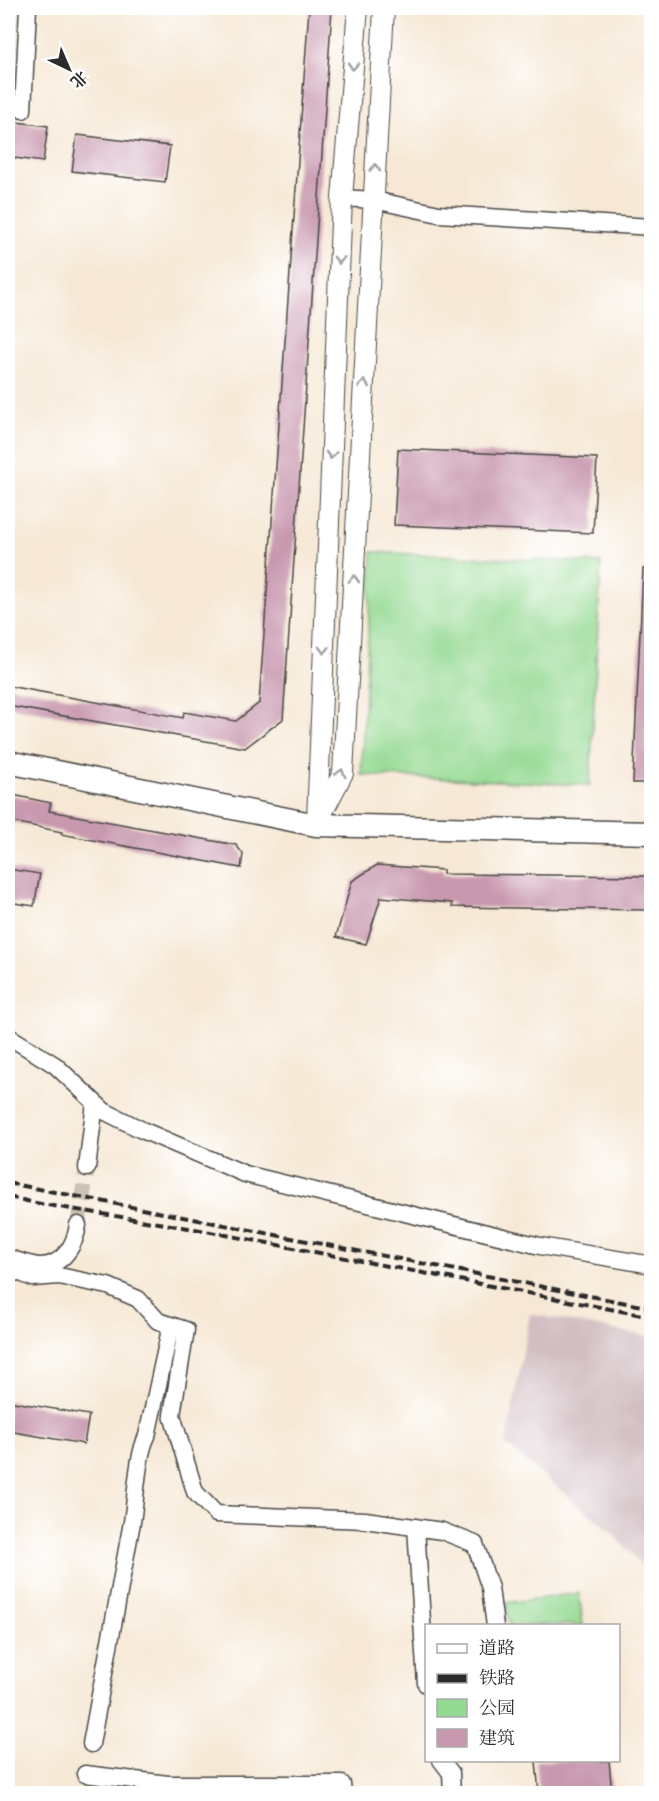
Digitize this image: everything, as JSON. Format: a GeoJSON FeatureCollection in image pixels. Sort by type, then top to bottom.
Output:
{"type":"FeatureCollection","features":[{"type":"Feature","properties":{"kind":"main road"},"geometry":{"type":"LineString","coordinates":[[8,762],[316,825],[651,833]]}},
{"type":"Feature","properties":{"kind":"street"},"geometry":{"type":"LineString","coordinates":[[23,110],[28,8]]}},
{"type":"Feature","properties":{"kind":"street"},"geometry":{"type":"LineString","coordinates":[[316,825],[342,198],[358,8]]}},
{"type":"Feature","properties":{"kind":"street"},"geometry":{"type":"LineString","coordinates":[[316,825],[343,773],[384,8]]}},
{"type":"Feature","properties":{"kind":"street"},"geometry":{"type":"LineString","coordinates":[[342,198],[374,200],[439,214],[651,227]]}},
{"type":"Feature","properties":{"kind":"street"},"geometry":{"type":"LineString","coordinates":[[8,1036],[55,1065],[104,1111],[244,1174],[540,1246],[651,1265]]}},
{"type":"Feature","properties":{"kind":"street"},"geometry":{"type":"LineString","coordinates":[[87,1168],[95,1103]]}},
{"type":"Feature","properties":{"kind":"street"},"geometry":{"type":"LineString","coordinates":[[8,1258],[39,1266],[51,1263],[71,1248],[78,1225]]}},
{"type":"Feature","properties":{"kind":"street"},"geometry":{"type":"LineString","coordinates":[[8,1268],[33,1278],[58,1276],[108,1286],[138,1299],[158,1321],[186,1330],[172,1415],[195,1492],[216,1514],[365,1520],[441,1531],[475,1544],[490,1588],[495,1624]]}},
{"type":"Feature","properties":{"kind":"street"},"geometry":{"type":"LineString","coordinates":[[91,1744],[114,1628],[136,1498],[142,1446],[147,1436],[171,1325]]}},
{"type":"Feature","properties":{"kind":"street"},"geometry":{"type":"LineString","coordinates":[[416,1527],[425,1668]]}},
{"type":"Feature","properties":{"kind":"street"},"geometry":{"type":"LineString","coordinates":[[442,1762],[451,1773],[452,1794]]}},
{"type":"Feature","properties":{"kind":"street"},"geometry":{"type":"LineString","coordinates":[[85,1774],[168,1784],[342,1784],[343,1794]]}},
{"type":"Feature","properties":{"kind":"shaded area"},"geometry":{"type":"Polygon","coordinates":[[[530,1314],[651,1337],[651,1575],[611,1532],[506,1445],[530,1314]]]}},
{"type":"Feature","properties":{"kind":"green space"},"geometry":{"type":"Polygon","coordinates":[[[372,552],[601,563],[590,785],[361,775],[372,552]]]}},
{"type":"Feature","properties":{"kind":"green space"},"geometry":{"type":"Polygon","coordinates":[[[579,1593],[583,1624],[509,1624],[506,1603],[579,1593]]]}},
{"type":"Feature","properties":{"kind":"building"},"geometry":{"type":"Polygon","coordinates":[[[309,8],[332,8],[283,719],[245,748],[8,706],[8,686],[183,718],[184,712],[236,721],[259,703],[309,8]]]}},
{"type":"Feature","properties":{"kind":"building"},"geometry":{"type":"Polygon","coordinates":[[[8,121],[48,126],[43,162],[8,157],[8,121]]]}},
{"type":"Feature","properties":{"kind":"building"},"geometry":{"type":"Polygon","coordinates":[[[77,135],[170,146],[165,182],[72,171],[77,135]]]}},
{"type":"Feature","properties":{"kind":"building"},"geometry":{"type":"Polygon","coordinates":[[[398,449],[597,458],[593,533],[394,525],[398,449]]]}},
{"type":"Feature","properties":{"kind":"building"},"geometry":{"type":"Polygon","coordinates":[[[643,569],[651,569],[651,783],[633,783],[643,569]]]}},
{"type":"Feature","properties":{"kind":"building"},"geometry":{"type":"Polygon","coordinates":[[[8,794],[51,803],[49,811],[236,845],[243,854],[241,868],[61,834],[62,832],[8,821],[8,794]]]}},
{"type":"Feature","properties":{"kind":"building"},"geometry":{"type":"Polygon","coordinates":[[[377,865],[443,870],[443,874],[647,876],[647,910],[452,907],[452,903],[381,897],[366,944],[336,937],[352,881],[377,865]]]}},
{"type":"Feature","properties":{"kind":"building"},"geometry":{"type":"Polygon","coordinates":[[[8,869],[40,874],[34,906],[8,902],[8,869]]]}},
{"type":"Feature","properties":{"kind":"building"},"geometry":{"type":"Polygon","coordinates":[[[8,1401],[89,1415],[84,1444],[8,1431],[8,1401]]]}},
{"type":"Feature","properties":{"kind":"building"},"geometry":{"type":"Polygon","coordinates":[[[536,1762],[609,1762],[612,1794],[539,1794],[536,1762]]]}},
{"type":"Feature","properties":{"kind":"tunnel"},"geometry":{"type":"LineString","coordinates":[[78,1225],[87,1168]]}},
{"type":"Feature","properties":{"kind":"railway"},"geometry":{"type":"LineString","coordinates":[[8,1183],[652,1308]]}},
{"type":"Feature","properties":{"kind":"railway"},"geometry":{"type":"LineString","coordinates":[[8,1197],[195,1229],[652,1317]]}}]}
